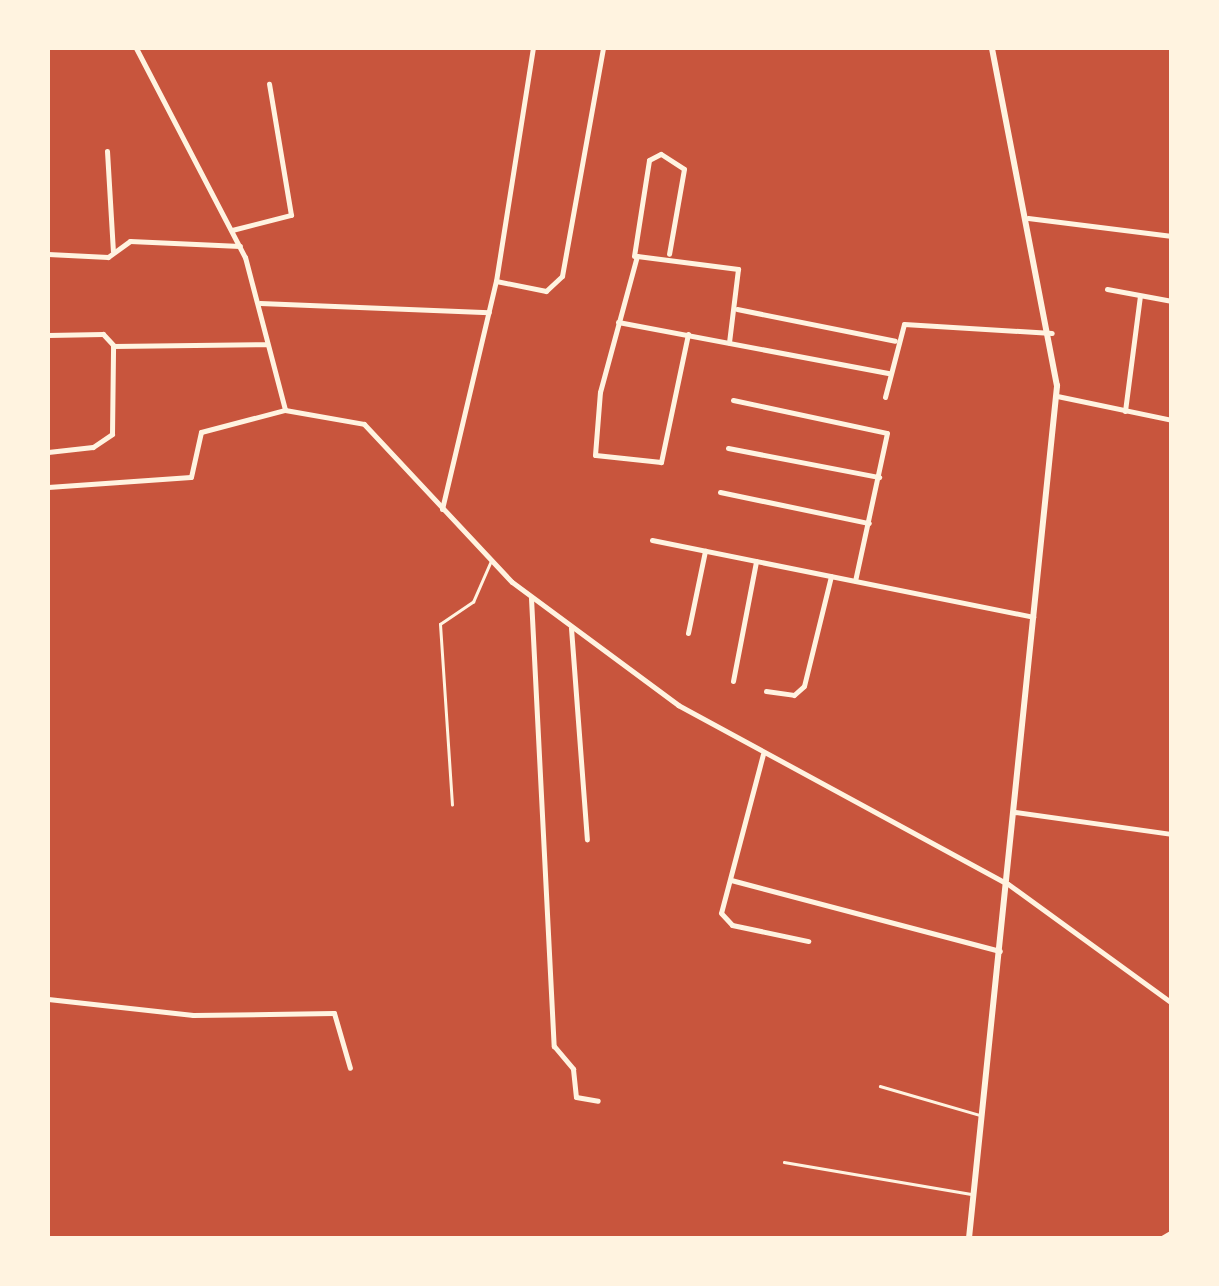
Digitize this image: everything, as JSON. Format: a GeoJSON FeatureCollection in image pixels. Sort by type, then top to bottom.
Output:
{"type":"FeatureCollection","features":[{"type":"Feature","properties":{"kind":"street"},"geometry":{"type":"LineString","coordinates":[[136,48],[240,246],[260,304],[266,344],[285,410]]}},
{"type":"Feature","properties":{"kind":"street"},"geometry":{"type":"LineString","coordinates":[[442,510],[496,281],[534,48]]}},
{"type":"Feature","properties":{"kind":"street"},"geometry":{"type":"LineString","coordinates":[[496,281],[546,291],[562,276],[603,48]]}},
{"type":"Feature","properties":{"kind":"street"},"geometry":{"type":"LineString","coordinates":[[968,1238],[1036,618],[1056,396],[1052,333],[992,48]]}},
{"type":"Feature","properties":{"kind":"street"},"geometry":{"type":"LineString","coordinates":[[232,230],[291,215],[269,84]]}},
{"type":"Feature","properties":{"kind":"street"},"geometry":{"type":"LineString","coordinates":[[107,151],[113,254]]}},
{"type":"Feature","properties":{"kind":"street"},"geometry":{"type":"LineString","coordinates":[[669,254],[684,169],[661,154],[649,160],[633,262],[590,442],[602,458],[661,462],[688,334]]}},
{"type":"Feature","properties":{"kind":"street"},"geometry":{"type":"LineString","coordinates":[[1028,218],[1172,236]]}},
{"type":"Feature","properties":{"kind":"street"},"geometry":{"type":"LineString","coordinates":[[48,254],[113,254],[130,242],[240,246]]}},
{"type":"Feature","properties":{"kind":"street"},"geometry":{"type":"LineString","coordinates":[[633,262],[644,252],[734,265],[737,309],[729,342]]}},
{"type":"Feature","properties":{"kind":"street"},"geometry":{"type":"LineString","coordinates":[[1107,289],[1172,301]]}},
{"type":"Feature","properties":{"kind":"street"},"geometry":{"type":"LineString","coordinates":[[1125,410],[1140,296]]}},
{"type":"Feature","properties":{"kind":"street"},"geometry":{"type":"LineString","coordinates":[[260,304],[489,312]]}},
{"type":"Feature","properties":{"kind":"street"},"geometry":{"type":"LineString","coordinates":[[737,309],[895,341]]}},
{"type":"Feature","properties":{"kind":"street"},"geometry":{"type":"LineString","coordinates":[[885,396],[895,341],[913,321],[1052,333]]}},
{"type":"Feature","properties":{"kind":"street"},"geometry":{"type":"LineString","coordinates":[[618,322],[889,374]]}},
{"type":"Feature","properties":{"kind":"street"},"geometry":{"type":"LineString","coordinates":[[48,335],[103,334],[114,346],[112,434],[94,447],[48,452]]}},
{"type":"Feature","properties":{"kind":"street"},"geometry":{"type":"LineString","coordinates":[[114,346],[266,344]]}},
{"type":"Feature","properties":{"kind":"street"},"geometry":{"type":"LineString","coordinates":[[1056,396],[1172,420]]}},
{"type":"Feature","properties":{"kind":"street"},"geometry":{"type":"LineString","coordinates":[[732,400],[880,429],[889,441],[855,582]]}},
{"type":"Feature","properties":{"kind":"street"},"geometry":{"type":"LineString","coordinates":[[48,488],[191,477],[201,432],[285,410],[364,424],[491,562],[572,628],[763,754],[1008,884],[1172,1003]]}},
{"type":"Feature","properties":{"kind":"street"},"geometry":{"type":"LineString","coordinates":[[728,448],[880,477]]}},
{"type":"Feature","properties":{"kind":"street"},"geometry":{"type":"LineString","coordinates":[[720,492],[869,523]]}},
{"type":"Feature","properties":{"kind":"street"},"geometry":{"type":"LineString","coordinates":[[652,540],[1036,618]]}},
{"type":"Feature","properties":{"kind":"street"},"geometry":{"type":"LineString","coordinates":[[688,633],[704,551]]}},
{"type":"Feature","properties":{"kind":"street"},"geometry":{"type":"LineString","coordinates":[[733,681],[756,561]]}},
{"type":"Feature","properties":{"kind":"street"},"geometry":{"type":"LineString","coordinates":[[766,691],[794,695],[804,686],[831,576]]}},
{"type":"Feature","properties":{"kind":"street"},"geometry":{"type":"LineString","coordinates":[[531,598],[554,1046],[573,1069],[576,1097],[598,1101]]}},
{"type":"Feature","properties":{"kind":"street"},"geometry":{"type":"LineString","coordinates":[[572,628],[587,839]]}},
{"type":"Feature","properties":{"kind":"street"},"geometry":{"type":"LineString","coordinates":[[763,754],[724,922],[808,941]]}},
{"type":"Feature","properties":{"kind":"street"},"geometry":{"type":"LineString","coordinates":[[1015,812],[1172,834]]}},
{"type":"Feature","properties":{"kind":"street"},"geometry":{"type":"LineString","coordinates":[[732,880],[1000,951]]}},
{"type":"Feature","properties":{"kind":"street"},"geometry":{"type":"LineString","coordinates":[[48,998],[194,1015],[334,1013],[350,1068]]}},
{"type":"Feature","properties":{"kind":"street"},"geometry":{"type":"LineString","coordinates":[[1162,1238],[1172,1232]]}},
{"type":"Feature","properties":{"kind":"lane"},"geometry":{"type":"LineString","coordinates":[[452,804],[440,624],[473,602],[491,562]]}},
{"type":"Feature","properties":{"kind":"lane"},"geometry":{"type":"LineString","coordinates":[[880,1086],[981,1115]]}},
{"type":"Feature","properties":{"kind":"lane"},"geometry":{"type":"LineString","coordinates":[[784,1162],[973,1194]]}}]}
